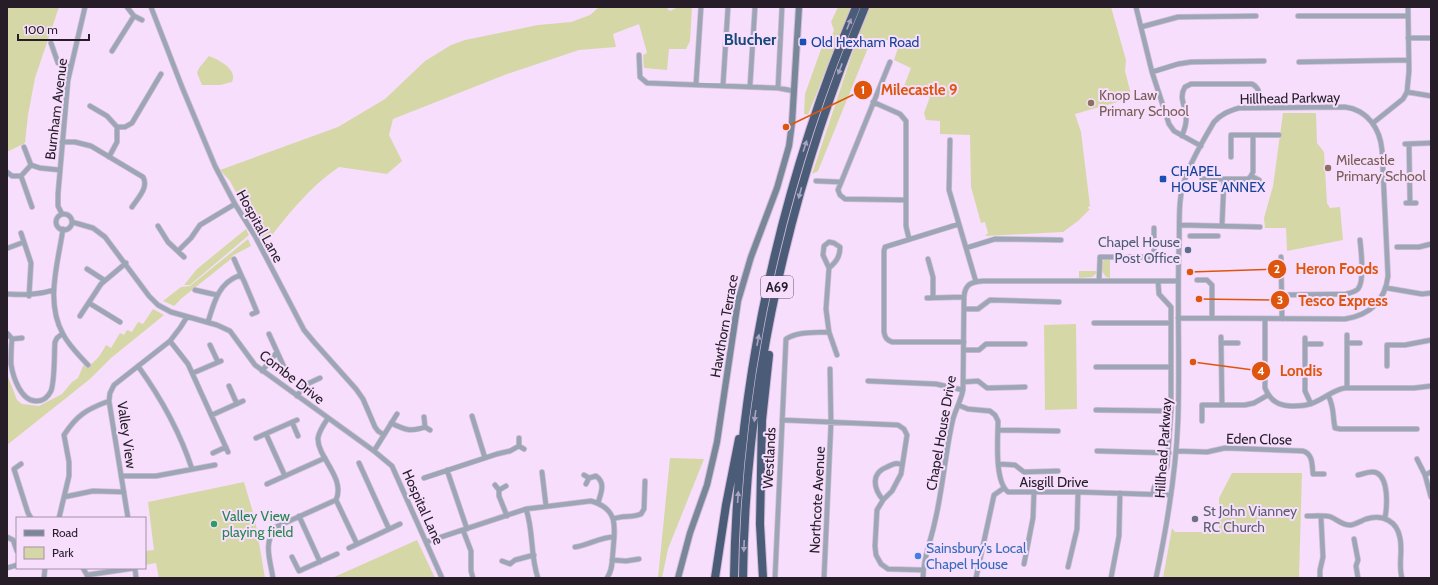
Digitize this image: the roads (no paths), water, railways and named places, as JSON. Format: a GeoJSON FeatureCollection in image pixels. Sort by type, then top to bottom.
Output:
{"type":"FeatureCollection","features":[{"type":"Feature","properties":{"kind":"highway","name":"A69"},"geometry":{"type":"LineString","coordinates":[[734,578],[741,466],[753,366],[778,244],[798,166],[831,70],[856,7]]}},
{"type":"Feature","properties":{"kind":"highway","name":"A69"},"geometry":{"type":"LineString","coordinates":[[743,578],[749,467],[762,367],[786,245],[806,170],[839,72],[865,7]]}},
{"type":"Feature","properties":{"kind":"highway"},"geometry":{"type":"LineString","coordinates":[[763,578],[760,524],[762,420],[774,304]]}},
{"type":"Feature","properties":{"kind":"highway"},"geometry":{"type":"LineString","coordinates":[[715,578],[726,505],[753,366]]}},
{"type":"Feature","properties":{"kind":"main road","name":"Hawthorn Terrace"},"geometry":{"type":"LineString","coordinates":[[678,578],[690,533],[707,485],[717,442],[738,301],[751,257],[777,188],[789,146],[792,123],[799,7]]}},
{"type":"Feature","properties":{"kind":"street","name":"Burnham Avenue"},"geometry":{"type":"LineString","coordinates":[[62,214],[58,206],[58,194],[68,80],[85,7]]}},
{"type":"Feature","properties":{"kind":"street"},"geometry":{"type":"LineString","coordinates":[[127,7],[134,16],[142,20]]}},
{"type":"Feature","properties":{"kind":"street","name":"Hospital Lane"},"geometry":{"type":"LineString","coordinates":[[151,7],[212,159],[235,204],[255,236],[304,330],[356,389],[363,399],[375,428],[384,434]]}},
{"type":"Feature","properties":{"kind":"street"},"geometry":{"type":"LineString","coordinates":[[696,84],[700,7]]}},
{"type":"Feature","properties":{"kind":"street"},"geometry":{"type":"LineString","coordinates":[[723,85],[728,7]]}},
{"type":"Feature","properties":{"kind":"street"},"geometry":{"type":"LineString","coordinates":[[750,86],[755,7]]}},
{"type":"Feature","properties":{"kind":"street"},"geometry":{"type":"LineString","coordinates":[[778,88],[782,7]]}},
{"type":"Feature","properties":{"kind":"street"},"geometry":{"type":"LineString","coordinates":[[1136,7],[1152,72],[1168,124],[1174,132],[1201,146]]}},
{"type":"Feature","properties":{"kind":"street"},"geometry":{"type":"LineString","coordinates":[[1373,123],[1403,100],[1407,92],[1409,60],[1408,7]]}},
{"type":"Feature","properties":{"kind":"street"},"geometry":{"type":"LineString","coordinates":[[112,51],[134,16]]}},
{"type":"Feature","properties":{"kind":"street"},"geometry":{"type":"LineString","coordinates":[[1141,27],[1178,17],[1256,16]]}},
{"type":"Feature","properties":{"kind":"street"},"geometry":{"type":"LineString","coordinates":[[1298,16],[1408,16]]}},
{"type":"Feature","properties":{"kind":"street"},"geometry":{"type":"LineString","coordinates":[[1408,38],[1431,38]]}},
{"type":"Feature","properties":{"kind":"street"},"geometry":{"type":"LineString","coordinates":[[51,43],[58,64],[71,67]]}},
{"type":"Feature","properties":{"kind":"street"},"geometry":{"type":"LineString","coordinates":[[639,55],[640,77],[647,83],[750,86],[794,90]]}},
{"type":"Feature","properties":{"kind":"street"},"geometry":{"type":"LineString","coordinates":[[1299,62],[1409,60]]}},
{"type":"Feature","properties":{"kind":"street"},"geometry":{"type":"LineString","coordinates":[[1152,72],[1178,64],[1191,62],[1264,61]]}},
{"type":"Feature","properties":{"kind":"street"},"geometry":{"type":"LineString","coordinates":[[890,62],[840,182],[838,193],[845,199],[906,200]]}},
{"type":"Feature","properties":{"kind":"street"},"geometry":{"type":"LineString","coordinates":[[117,127],[125,127],[132,123],[161,74]]}},
{"type":"Feature","properties":{"kind":"street"},"geometry":{"type":"LineString","coordinates":[[1182,136],[1186,116],[1181,96],[1185,87],[1191,84],[1252,84],[1257,87],[1259,91],[1259,108]]}},
{"type":"Feature","properties":{"kind":"street"},"geometry":{"type":"LineString","coordinates":[[1407,92],[1431,96]]}},
{"type":"Feature","properties":{"kind":"street"},"geometry":{"type":"LineString","coordinates":[[873,102],[900,114],[906,121],[906,226],[909,239]]}},
{"type":"Feature","properties":{"kind":"street"},"geometry":{"type":"LineString","coordinates":[[90,106],[107,116],[117,127],[117,142],[109,156]]}},
{"type":"Feature","properties":{"kind":"street","name":"Hillhead Parkway"},"geometry":{"type":"LineString","coordinates":[[1156,578],[1172,495],[1176,452],[1178,419],[1178,281],[1180,198],[1186,176],[1214,122],[1220,115],[1239,108],[1353,108],[1367,116],[1373,123],[1381,140],[1388,276],[1387,288]]}},
{"type":"Feature","properties":{"kind":"street"},"geometry":{"type":"LineString","coordinates":[[1231,157],[1231,135],[1279,135]]}},
{"type":"Feature","properties":{"kind":"street"},"geometry":{"type":"LineString","coordinates":[[1202,179],[1248,179],[1253,172],[1253,135]]}},
{"type":"Feature","properties":{"kind":"street"},"geometry":{"type":"LineString","coordinates":[[950,140],[949,190],[976,282]]}},
{"type":"Feature","properties":{"kind":"street"},"geometry":{"type":"LineString","coordinates":[[62,142],[74,142],[91,146],[141,175],[144,179],[145,186],[132,207]]}},
{"type":"Feature","properties":{"kind":"street"},"geometry":{"type":"LineString","coordinates":[[1416,203],[1408,203],[1407,144],[1431,143]]}},
{"type":"Feature","properties":{"kind":"street"},"geometry":{"type":"LineString","coordinates":[[24,147],[31,165]]}},
{"type":"Feature","properties":{"kind":"street"},"geometry":{"type":"LineString","coordinates":[[31,165],[40,168],[60,170]]}},
{"type":"Feature","properties":{"kind":"street"},"geometry":{"type":"LineString","coordinates":[[7,172],[12,176],[21,176],[31,165]]}},
{"type":"Feature","properties":{"kind":"street"},"geometry":{"type":"LineString","coordinates":[[21,176],[32,207]]}},
{"type":"Feature","properties":{"kind":"street"},"geometry":{"type":"LineString","coordinates":[[1251,176],[1259,180]]}},
{"type":"Feature","properties":{"kind":"street"},"geometry":{"type":"LineString","coordinates":[[1222,226],[1224,179]]}},
{"type":"Feature","properties":{"kind":"street"},"geometry":{"type":"LineString","coordinates":[[816,181],[840,182]]}},
{"type":"Feature","properties":{"kind":"street"},"geometry":{"type":"LineString","coordinates":[[178,251],[191,238],[200,225],[235,204]]}},
{"type":"Feature","properties":{"kind":"street"},"geometry":{"type":"LineString","coordinates":[[62,214],[69,216],[72,222],[70,227],[63,229],[57,224],[58,218],[62,214]]}},
{"type":"Feature","properties":{"kind":"street","name":"Combe Drive"},"geometry":{"type":"LineString","coordinates":[[72,222],[93,228],[105,237],[126,263],[149,296],[158,305],[171,312],[217,324],[230,331],[255,365],[262,371],[374,451]]}},
{"type":"Feature","properties":{"kind":"street"},"geometry":{"type":"LineString","coordinates":[[959,224],[885,247],[884,336],[887,340],[892,342],[964,342]]}},
{"type":"Feature","properties":{"kind":"street"},"geometry":{"type":"LineString","coordinates":[[1180,225],[1260,227]]}},
{"type":"Feature","properties":{"kind":"street"},"geometry":{"type":"LineString","coordinates":[[158,226],[168,242],[184,257]]}},
{"type":"Feature","properties":{"kind":"street"},"geometry":{"type":"LineString","coordinates":[[1203,226],[1203,236]]}},
{"type":"Feature","properties":{"kind":"street"},"geometry":{"type":"LineString","coordinates":[[1099,281],[1100,257],[1154,257],[1154,228]]}},
{"type":"Feature","properties":{"kind":"street"},"geometry":{"type":"LineString","coordinates":[[63,229],[54,290],[56,316],[62,334],[88,365]]}},
{"type":"Feature","properties":{"kind":"street"},"geometry":{"type":"LineString","coordinates":[[21,233],[31,263],[30,296]]}},
{"type":"Feature","properties":{"kind":"street"},"geometry":{"type":"LineString","coordinates":[[1190,236],[1218,236]]}},
{"type":"Feature","properties":{"kind":"street"},"geometry":{"type":"LineString","coordinates":[[966,248],[995,239],[1061,240]]}},
{"type":"Feature","properties":{"kind":"street"},"geometry":{"type":"LineString","coordinates":[[1281,295],[1346,294],[1354,292],[1359,288],[1361,280],[1360,240]]}},
{"type":"Feature","properties":{"kind":"street"},"geometry":{"type":"LineString","coordinates":[[8,248],[24,242]]}},
{"type":"Feature","properties":{"kind":"street"},"geometry":{"type":"LineString","coordinates":[[829,268],[835,263],[840,254],[840,248],[834,243],[829,242],[824,246],[823,255],[829,268],[826,309],[829,332],[836,355]]}},
{"type":"Feature","properties":{"kind":"street"},"geometry":{"type":"LineString","coordinates":[[1397,247],[1419,247],[1431,244]]}},
{"type":"Feature","properties":{"kind":"street"},"geometry":{"type":"LineString","coordinates":[[1281,257],[1282,318]]}},
{"type":"Feature","properties":{"kind":"street"},"geometry":{"type":"LineString","coordinates":[[234,259],[258,312],[252,314]]}},
{"type":"Feature","properties":{"kind":"street"},"geometry":{"type":"LineString","coordinates":[[928,259],[933,277],[933,298]]}},
{"type":"Feature","properties":{"kind":"street"},"geometry":{"type":"LineString","coordinates":[[80,316],[104,280],[126,263]]}},
{"type":"Feature","properties":{"kind":"street"},"geometry":{"type":"LineString","coordinates":[[87,269],[104,280]]}},
{"type":"Feature","properties":{"kind":"street"},"geometry":{"type":"LineString","coordinates":[[208,322],[217,296],[228,282],[238,276],[242,277]]}},
{"type":"Feature","properties":{"kind":"street"},"geometry":{"type":"LineString","coordinates":[[1197,280],[1207,280],[1212,285],[1212,318]]}},
{"type":"Feature","properties":{"kind":"street"},"geometry":{"type":"LineString","coordinates":[[1153,494],[1154,484],[1164,475],[1167,467],[1171,411],[1171,307],[1159,294],[1158,281]]}},
{"type":"Feature","properties":{"kind":"street"},"geometry":{"type":"LineString","coordinates":[[927,298],[964,297],[965,290],[969,284],[976,282],[1178,281]]}},
{"type":"Feature","properties":{"kind":"street"},"geometry":{"type":"LineString","coordinates":[[1178,318],[1345,319],[1354,317],[1374,306],[1380,300],[1387,288],[1422,294],[1431,293]]}},
{"type":"Feature","properties":{"kind":"street"},"geometry":{"type":"LineString","coordinates":[[7,294],[30,296],[54,290]]}},
{"type":"Feature","properties":{"kind":"street"},"geometry":{"type":"LineString","coordinates":[[195,290],[217,296]]}},
{"type":"Feature","properties":{"kind":"street","name":"Chapel House Drive"},"geometry":{"type":"LineString","coordinates":[[922,578],[924,558],[935,524],[954,417],[963,390],[964,297]]}},
{"type":"Feature","properties":{"kind":"street"},"geometry":{"type":"LineString","coordinates":[[964,309],[978,309],[990,300],[1059,302]]}},
{"type":"Feature","properties":{"kind":"street"},"geometry":{"type":"LineString","coordinates":[[89,303],[120,322]]}},
{"type":"Feature","properties":{"kind":"street","name":"Valley View"},"geometry":{"type":"LineString","coordinates":[[128,517],[109,401],[110,393],[114,385],[170,341],[187,317]]}},
{"type":"Feature","properties":{"kind":"street"},"geometry":{"type":"LineString","coordinates":[[1265,318],[1265,388],[1268,395],[1276,404],[1282,406],[1305,406],[1339,389],[1347,388],[1414,388],[1431,386]]}},
{"type":"Feature","properties":{"kind":"street"},"geometry":{"type":"LineString","coordinates":[[1094,323],[1171,323]]}},
{"type":"Feature","properties":{"kind":"street","name":"Westlands"},"geometry":{"type":"LineString","coordinates":[[774,578],[786,339],[799,334],[829,332]]}},
{"type":"Feature","properties":{"kind":"street"},"geometry":{"type":"LineString","coordinates":[[8,334],[12,339],[12,366],[22,394],[31,401],[39,401],[45,398],[52,389],[55,342],[62,334]]}},
{"type":"Feature","properties":{"kind":"street"},"geometry":{"type":"LineString","coordinates":[[269,334],[284,367]]}},
{"type":"Feature","properties":{"kind":"street"},"geometry":{"type":"LineString","coordinates":[[1347,335],[1347,388]]}},
{"type":"Feature","properties":{"kind":"street"},"geometry":{"type":"LineString","coordinates":[[1221,337],[1222,405]]}},
{"type":"Feature","properties":{"kind":"street"},"geometry":{"type":"LineString","coordinates":[[12,339],[22,338]]}},
{"type":"Feature","properties":{"kind":"street"},"geometry":{"type":"LineString","coordinates":[[1305,338],[1305,392],[1311,404]]}},
{"type":"Feature","properties":{"kind":"street"},"geometry":{"type":"LineString","coordinates":[[1388,366],[1387,345],[1404,345],[1431,340]]}},
{"type":"Feature","properties":{"kind":"street"},"geometry":{"type":"LineString","coordinates":[[170,341],[193,373],[228,452]]}},
{"type":"Feature","properties":{"kind":"street"},"geometry":{"type":"LineString","coordinates":[[1221,343],[1238,343]]}},
{"type":"Feature","properties":{"kind":"street"},"geometry":{"type":"LineString","coordinates":[[1347,343],[1360,343]]}},
{"type":"Feature","properties":{"kind":"street"},"geometry":{"type":"LineString","coordinates":[[964,350],[979,350],[986,344],[1025,344]]}},
{"type":"Feature","properties":{"kind":"street"},"geometry":{"type":"LineString","coordinates":[[1305,344],[1321,344]]}},
{"type":"Feature","properties":{"kind":"street"},"geometry":{"type":"LineString","coordinates":[[193,373],[219,362],[210,345]]}},
{"type":"Feature","properties":{"kind":"street"},"geometry":{"type":"LineString","coordinates":[[262,371],[277,352]]}},
{"type":"Feature","properties":{"kind":"street"},"geometry":{"type":"LineString","coordinates":[[138,366],[169,415],[185,448],[192,469]]}},
{"type":"Feature","properties":{"kind":"street"},"geometry":{"type":"LineString","coordinates":[[1096,367],[1171,367]]}},
{"type":"Feature","properties":{"kind":"street","name":"Northcote Avenue"},"geometry":{"type":"LineString","coordinates":[[824,578],[831,423],[830,369]]}},
{"type":"Feature","properties":{"kind":"street"},"geometry":{"type":"LineString","coordinates":[[297,396],[305,385],[320,378]]}},
{"type":"Feature","properties":{"kind":"street"},"geometry":{"type":"LineString","coordinates":[[868,381],[936,384],[963,390]]}},
{"type":"Feature","properties":{"kind":"street"},"geometry":{"type":"LineString","coordinates":[[964,382],[978,381],[987,388],[1025,387]]}},
{"type":"Feature","properties":{"kind":"street"},"geometry":{"type":"LineString","coordinates":[[229,386],[237,404]]}},
{"type":"Feature","properties":{"kind":"street"},"geometry":{"type":"LineString","coordinates":[[1202,421],[1202,405],[1245,405],[1254,403],[1268,395]]}},
{"type":"Feature","properties":{"kind":"street"},"geometry":{"type":"LineString","coordinates":[[1328,395],[1334,410],[1335,428],[1417,429]]}},
{"type":"Feature","properties":{"kind":"street"},"geometry":{"type":"LineString","coordinates":[[59,517],[69,476],[69,462],[64,435],[86,410],[109,401]]}},
{"type":"Feature","properties":{"kind":"street"},"geometry":{"type":"LineString","coordinates":[[212,415],[242,401]]}},
{"type":"Feature","properties":{"kind":"street","name":"Aisgill Drive"},"geometry":{"type":"LineString","coordinates":[[958,405],[968,409],[990,411],[995,415],[998,421],[999,471],[1004,488],[1008,492],[1078,492],[1172,495]]}},
{"type":"Feature","properties":{"kind":"street"},"geometry":{"type":"LineString","coordinates":[[1096,410],[1171,411]]}},
{"type":"Feature","properties":{"kind":"street"},"geometry":{"type":"LineString","coordinates":[[374,451],[397,414]]}},
{"type":"Feature","properties":{"kind":"street"},"geometry":{"type":"LineString","coordinates":[[472,416],[485,458]]}},
{"type":"Feature","properties":{"kind":"street"},"geometry":{"type":"LineString","coordinates":[[424,417],[425,427]]}},
{"type":"Feature","properties":{"kind":"street"},"geometry":{"type":"LineString","coordinates":[[328,418],[318,438],[319,444],[338,486],[338,495],[336,500],[357,544]]}},
{"type":"Feature","properties":{"kind":"street"},"geometry":{"type":"LineString","coordinates":[[782,420],[898,425],[904,429],[907,435],[901,474],[898,482],[877,510],[876,555],[881,564],[888,569],[923,570]]}},
{"type":"Feature","properties":{"kind":"street"},"geometry":{"type":"LineString","coordinates":[[256,438],[294,421],[298,436]]}},
{"type":"Feature","properties":{"kind":"street"},"geometry":{"type":"LineString","coordinates":[[391,423],[414,431],[425,427]]}},
{"type":"Feature","properties":{"kind":"street"},"geometry":{"type":"LineString","coordinates":[[425,427],[430,430]]}},
{"type":"Feature","properties":{"kind":"street"},"geometry":{"type":"LineString","coordinates":[[998,430],[1058,431]]}},
{"type":"Feature","properties":{"kind":"street"},"geometry":{"type":"LineString","coordinates":[[266,434],[285,476]]}},
{"type":"Feature","properties":{"kind":"street"},"geometry":{"type":"LineString","coordinates":[[519,438],[519,446]]}},
{"type":"Feature","properties":{"kind":"street"},"geometry":{"type":"LineString","coordinates":[[424,478],[510,451],[519,446]]}},
{"type":"Feature","properties":{"kind":"street"},"geometry":{"type":"LineString","coordinates":[[519,446],[524,449]]}},
{"type":"Feature","properties":{"kind":"street"},"geometry":{"type":"LineString","coordinates":[[213,453],[226,447]]}},
{"type":"Feature","properties":{"kind":"street","name":"Eden Close"},"geometry":{"type":"LineString","coordinates":[[1176,452],[1207,452],[1225,448],[1303,451],[1309,453],[1311,456],[1313,474],[1324,474]]}},
{"type":"Feature","properties":{"kind":"street","name":"Hospital Lane"},"geometry":{"type":"LineString","coordinates":[[374,451],[392,466],[442,578]]}},
{"type":"Feature","properties":{"kind":"street"},"geometry":{"type":"LineString","coordinates":[[1097,451],[1169,453]]}},
{"type":"Feature","properties":{"kind":"street"},"geometry":{"type":"LineString","coordinates":[[267,484],[325,458]]}},
{"type":"Feature","properties":{"kind":"street"},"geometry":{"type":"LineString","coordinates":[[1417,459],[1425,475],[1431,497]]}},
{"type":"Feature","properties":{"kind":"street"},"geometry":{"type":"LineString","coordinates":[[359,463],[389,529]]}},
{"type":"Feature","properties":{"kind":"street"},"geometry":{"type":"LineString","coordinates":[[883,500],[875,488],[876,475],[880,470],[895,463],[902,465]]}},
{"type":"Feature","properties":{"kind":"street"},"geometry":{"type":"LineString","coordinates":[[21,464],[14,469],[30,517]]}},
{"type":"Feature","properties":{"kind":"street"},"geometry":{"type":"LineString","coordinates":[[999,464],[1015,464],[1024,472],[1058,471]]}},
{"type":"Feature","properties":{"kind":"street"},"geometry":{"type":"LineString","coordinates":[[122,476],[156,476],[215,465]]}},
{"type":"Feature","properties":{"kind":"street"},"geometry":{"type":"LineString","coordinates":[[447,470],[471,551],[471,571],[473,578]]}},
{"type":"Feature","properties":{"kind":"street"},"geometry":{"type":"LineString","coordinates":[[542,472],[546,506]]}},
{"type":"Feature","properties":{"kind":"street"},"geometry":{"type":"LineString","coordinates":[[1358,476],[1369,472],[1376,472],[1380,475],[1387,496],[1385,518]]}},
{"type":"Feature","properties":{"kind":"street"},"geometry":{"type":"LineString","coordinates":[[1425,475],[1431,472]]}},
{"type":"Feature","properties":{"kind":"street"},"geometry":{"type":"LineString","coordinates":[[586,484],[587,477],[596,476],[601,480],[602,484],[598,503]]}},
{"type":"Feature","properties":{"kind":"street"},"geometry":{"type":"LineString","coordinates":[[613,519],[620,516],[631,517],[641,514],[644,509],[645,481]]}},
{"type":"Feature","properties":{"kind":"street"},"geometry":{"type":"LineString","coordinates":[[495,486],[499,490],[499,496],[507,516]]}},
{"type":"Feature","properties":{"kind":"street"},"geometry":{"type":"LineString","coordinates":[[499,490],[506,486]]}},
{"type":"Feature","properties":{"kind":"street"},"geometry":{"type":"LineString","coordinates":[[976,578],[994,495],[1004,488]]}},
{"type":"Feature","properties":{"kind":"street"},"geometry":{"type":"LineString","coordinates":[[64,498],[93,491],[124,492]]}},
{"type":"Feature","properties":{"kind":"street"},"geometry":{"type":"LineString","coordinates":[[1024,564],[1033,518],[1034,492]]}},
{"type":"Feature","properties":{"kind":"street"},"geometry":{"type":"LineString","coordinates":[[1068,567],[1077,529],[1078,492]]}},
{"type":"Feature","properties":{"kind":"street"},"geometry":{"type":"LineString","coordinates":[[1111,578],[1119,536],[1120,493]]}},
{"type":"Feature","properties":{"kind":"street"},"geometry":{"type":"LineString","coordinates":[[273,578],[268,542],[276,527],[336,500]]}},
{"type":"Feature","properties":{"kind":"street"},"geometry":{"type":"LineString","coordinates":[[426,542],[526,509],[585,501],[598,503],[606,508],[615,525],[612,568],[608,578]]}},
{"type":"Feature","properties":{"kind":"street"},"geometry":{"type":"LineString","coordinates":[[526,509],[531,530],[538,578]]}},
{"type":"Feature","properties":{"kind":"street"},"geometry":{"type":"LineString","coordinates":[[299,516],[320,562]]}},
{"type":"Feature","properties":{"kind":"street"},"geometry":{"type":"LineString","coordinates":[[1307,516],[1330,517],[1342,523],[1351,525],[1368,519],[1385,518],[1392,522],[1398,529],[1401,540],[1400,570],[1402,578]]}},
{"type":"Feature","properties":{"kind":"street"},"geometry":{"type":"LineString","coordinates":[[1320,578],[1320,570],[1324,557],[1321,517]]}},
{"type":"Feature","properties":{"kind":"street"},"geometry":{"type":"LineString","coordinates":[[349,548],[400,524]]}},
{"type":"Feature","properties":{"kind":"street"},"geometry":{"type":"LineString","coordinates":[[7,537],[13,540],[16,548]]}},
{"type":"Feature","properties":{"kind":"street"},"geometry":{"type":"LineString","coordinates":[[575,547],[590,544],[606,537],[614,537]]}},
{"type":"Feature","properties":{"kind":"street"},"geometry":{"type":"LineString","coordinates":[[1354,539],[1358,560],[1356,566],[1358,578]]}},
{"type":"Feature","properties":{"kind":"street"},"geometry":{"type":"LineString","coordinates":[[292,557],[299,571],[337,554]]}},
{"type":"Feature","properties":{"kind":"street"},"geometry":{"type":"LineString","coordinates":[[502,561],[510,564],[515,560],[534,555]]}},
{"type":"Feature","properties":{"kind":"street"},"geometry":{"type":"LineString","coordinates":[[612,560],[626,561],[639,559]]}},
{"type":"Feature","properties":{"kind":"street"},"geometry":{"type":"LineString","coordinates":[[88,577],[130,569]]}},
{"type":"Feature","properties":{"kind":"place","name":"Old Hexham Road"},"geometry":{"type":"Point","coordinates":[803,42]}},
{"type":"Feature","properties":{"kind":"place","name":"Knop Law Primary School"},"geometry":{"type":"Point","coordinates":[1091,103]}},
{"type":"Feature","properties":{"kind":"place","name":"Milecastle 9"},"geometry":{"type":"Point","coordinates":[786,127]}},
{"type":"Feature","properties":{"kind":"place","name":"Milecastle Primary School"},"geometry":{"type":"Point","coordinates":[1328,168]}},
{"type":"Feature","properties":{"kind":"place","name":"CHAPEL HOUSE ANNEX"},"geometry":{"type":"Point","coordinates":[1163,179]}},
{"type":"Feature","properties":{"kind":"place","name":"Chapel House Post Office"},"geometry":{"type":"Point","coordinates":[1188,250]}},
{"type":"Feature","properties":{"kind":"place","name":"Heron Foods"},"geometry":{"type":"Point","coordinates":[1190,272]}},
{"type":"Feature","properties":{"kind":"place","name":"Tesco Express"},"geometry":{"type":"Point","coordinates":[1199,299]}},
{"type":"Feature","properties":{"kind":"place","name":"Londis"},"geometry":{"type":"Point","coordinates":[1193,362]}},
{"type":"Feature","properties":{"kind":"place","name":"St John Vianney RC Church"},"geometry":{"type":"Point","coordinates":[1195,519]}},
{"type":"Feature","properties":{"kind":"place","name":"Valley View playing field"},"geometry":{"type":"Point","coordinates":[214,524]}},
{"type":"Feature","properties":{"kind":"place","name":"Sainsbury's Local Chapel House"},"geometry":{"type":"Point","coordinates":[918,556]}},
{"type":"Feature","properties":{"kind":"district","name":"Blucher"},"geometry":{"type":"Point","coordinates":[750,39]}}]}
